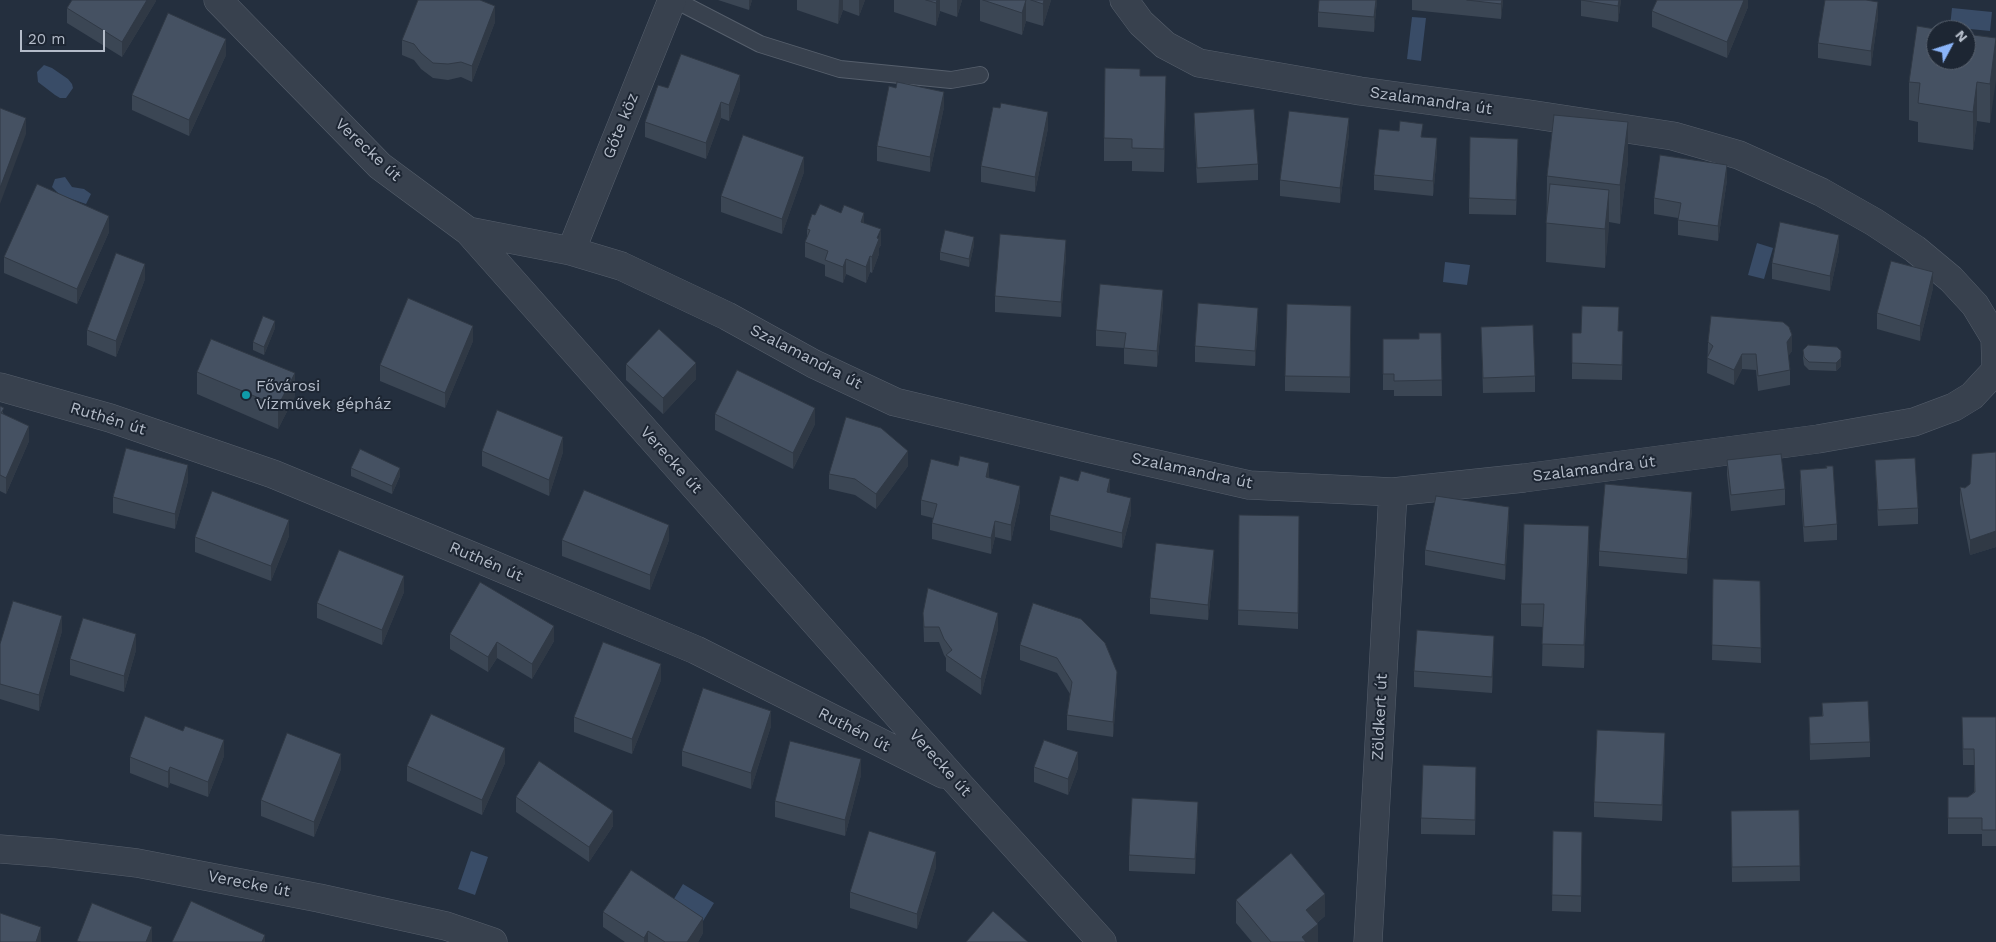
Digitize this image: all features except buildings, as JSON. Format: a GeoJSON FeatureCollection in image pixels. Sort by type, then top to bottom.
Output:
{"type":"FeatureCollection","features":[{"type":"Feature","properties":{"kind":"street","name":"Verecke út"},"geometry":{"type":"LineString","coordinates":[[218,0],[380,166],[468,231],[955,780],[1102,942]]}},
{"type":"Feature","properties":{"kind":"street","name":"Gőte köz"},"geometry":{"type":"LineString","coordinates":[[571,251],[674,0]]}},
{"type":"Feature","properties":{"kind":"street","name":"Szalamandra út"},"geometry":{"type":"LineString","coordinates":[[468,231],[571,251],[621,266],[727,316],[814,364],[895,402],[1091,450],[1249,485],[1393,492],[1524,478],[1818,439],[1914,422],[1954,408],[1972,396],[1996,369],[1995,338],[1975,305],[1952,279],[1915,249],[1874,222],[1821,192],[1739,155],[1673,136],[1360,91],[1199,63],[1165,44],[1140,23],[1124,0]]}},
{"type":"Feature","properties":{"kind":"street","name":"Ruthén út"},"geometry":{"type":"LineString","coordinates":[[0,387],[110,418],[273,474],[696,650],[955,780]]}},
{"type":"Feature","properties":{"kind":"street","name":"Zöldkert út"},"geometry":{"type":"LineString","coordinates":[[1368,942],[1393,492]]}},
{"type":"Feature","properties":{"kind":"street","name":"Verecke út"},"geometry":{"type":"LineString","coordinates":[[0,849],[53,852],[146,865],[319,898],[446,926],[493,942]]}},
{"type":"Feature","properties":{"kind":"lane"},"geometry":{"type":"LineString","coordinates":[[674,0],[760,44],[840,69],[951,80],[980,75]]}},
{"type":"Feature","properties":{"kind":"water"},"geometry":{"type":"Polygon","coordinates":[[[1952,8],[1992,12],[1990,31],[1976,30],[1976,20],[1951,20],[1952,8]]]}},
{"type":"Feature","properties":{"kind":"water"},"geometry":{"type":"Polygon","coordinates":[[[1412,17],[1426,18],[1421,61],[1407,59],[1412,17]]]}},
{"type":"Feature","properties":{"kind":"water"},"geometry":{"type":"Polygon","coordinates":[[[44,65],[52,68],[72,84],[73,88],[66,98],[60,98],[38,82],[37,72],[44,65]]]}},
{"type":"Feature","properties":{"kind":"water"},"geometry":{"type":"Polygon","coordinates":[[[65,177],[72,187],[84,189],[91,194],[86,204],[60,195],[52,187],[55,179],[65,177]]]}},
{"type":"Feature","properties":{"kind":"water"},"geometry":{"type":"Polygon","coordinates":[[[1757,243],[1773,248],[1764,279],[1748,275],[1757,243]]]}},
{"type":"Feature","properties":{"kind":"water"},"geometry":{"type":"Polygon","coordinates":[[[1445,262],[1470,265],[1467,285],[1443,282],[1445,262]]]}},
{"type":"Feature","properties":{"kind":"water"},"geometry":{"type":"Polygon","coordinates":[[[471,851],[488,857],[475,895],[458,889],[471,851]]]}},
{"type":"Feature","properties":{"kind":"water"},"geometry":{"type":"Polygon","coordinates":[[[683,884],[714,903],[703,921],[672,902],[683,884]]]}},
{"type":"Feature","properties":{"kind":"place","name":"Fővárosi Vízművek gépház"},"geometry":{"type":"Point","coordinates":[246,395]}}]}
